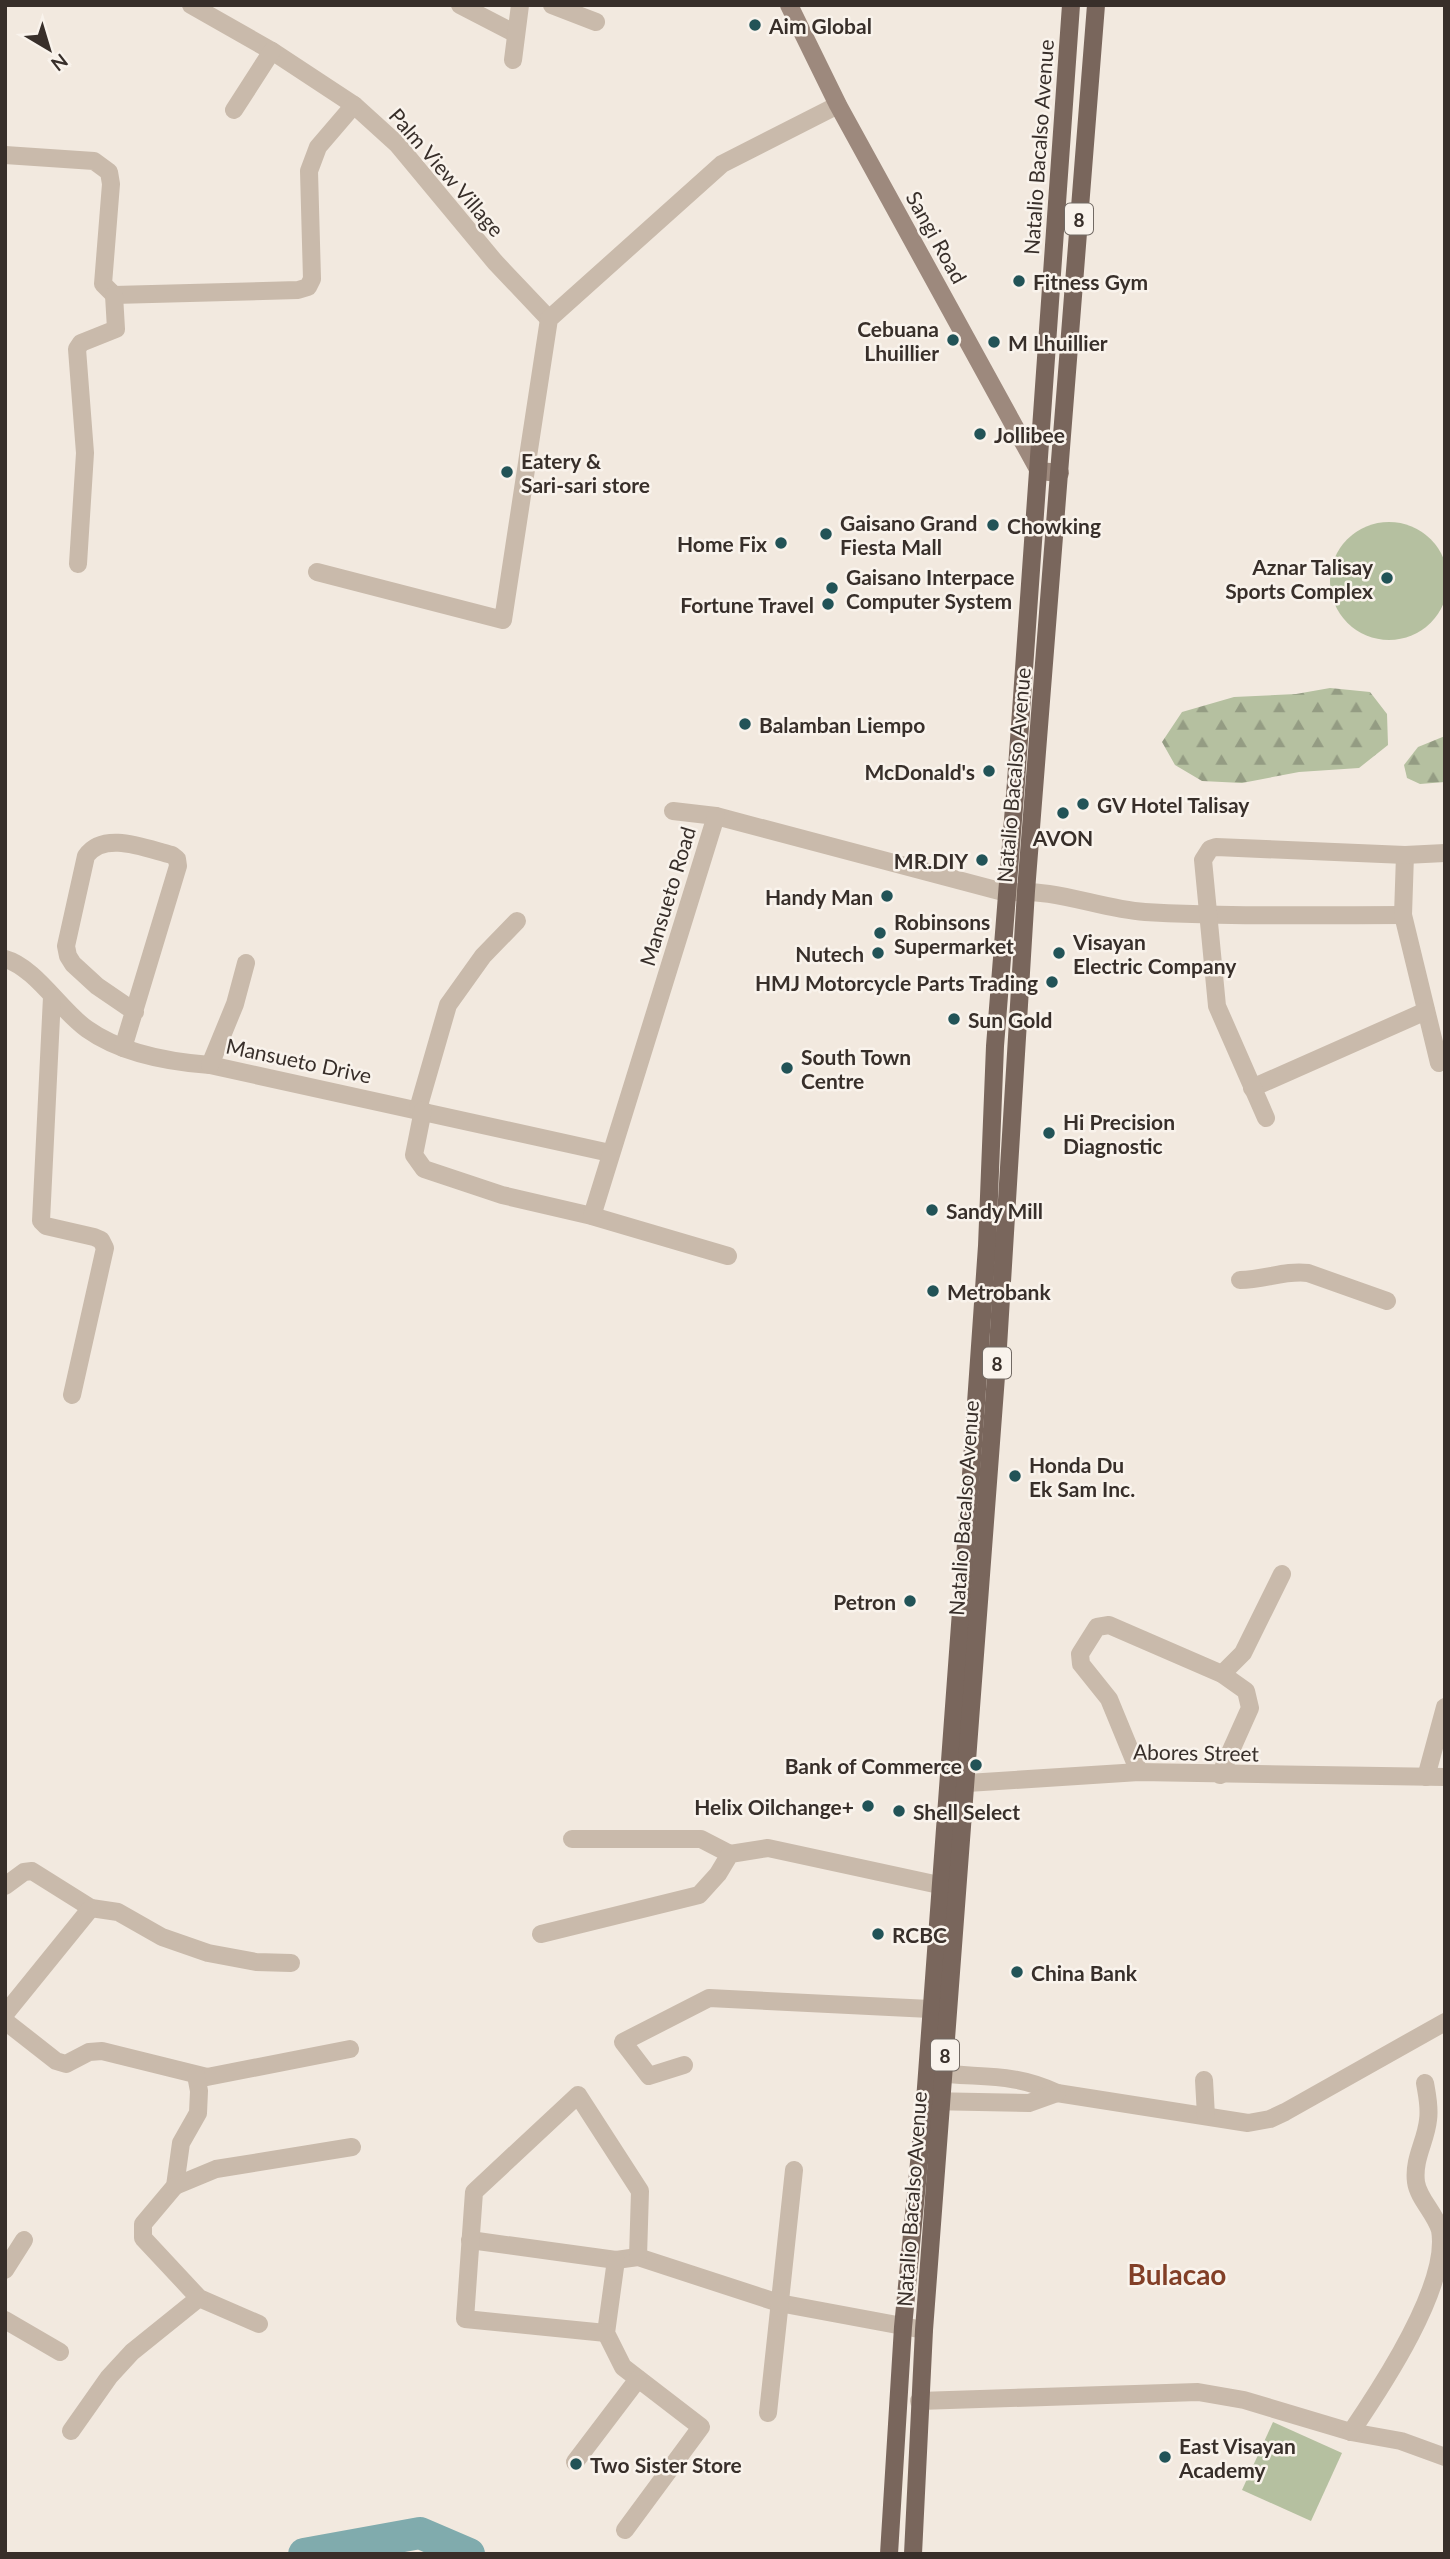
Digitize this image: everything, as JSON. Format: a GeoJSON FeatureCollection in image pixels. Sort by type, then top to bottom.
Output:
{"type":"FeatureCollection","features":[{"type":"Feature","properties":{"kind":"main road","name":"Natalio Bacalso Avenue"},"geometry":{"type":"LineString","coordinates":[[935,2073],[930,2010],[971,1489],[987,1234],[995,1046],[1071,5]]}},
{"type":"Feature","properties":{"kind":"main road","name":"Natalio Bacalso Avenue"},"geometry":{"type":"LineString","coordinates":[[913,2554],[935,2073],[966,1783],[1019,1039],[1026,891],[1096,5]]}},
{"type":"Feature","properties":{"kind":"main road","name":"Natalio Bacalso Avenue"},"geometry":{"type":"LineString","coordinates":[[889,2554],[903,2327],[933,2101]]}},
{"type":"Feature","properties":{"kind":"street","name":"Palm View Village"},"geometry":{"type":"LineString","coordinates":[[191,5],[272,51],[354,105],[397,144],[495,262],[548,319]]}},
{"type":"Feature","properties":{"kind":"street"},"geometry":{"type":"LineString","coordinates":[[460,5],[516,34]]}},
{"type":"Feature","properties":{"kind":"street"},"geometry":{"type":"LineString","coordinates":[[513,60],[520,5]]}},
{"type":"Feature","properties":{"kind":"street"},"geometry":{"type":"LineString","coordinates":[[552,5],[596,22]]}},
{"type":"Feature","properties":{"kind":"street","name":"Sangi Road"},"geometry":{"type":"LineString","coordinates":[[789,5],[838,105],[1039,471]]}},
{"type":"Feature","properties":{"kind":"street"},"geometry":{"type":"LineString","coordinates":[[234,110],[272,51]]}},
{"type":"Feature","properties":{"kind":"street"},"geometry":{"type":"LineString","coordinates":[[5,156],[93,161],[109,172],[103,285],[114,295],[233,294],[308,287],[313,279],[309,171],[313,156],[354,105]]}},
{"type":"Feature","properties":{"kind":"street"},"geometry":{"type":"LineString","coordinates":[[317,572],[503,620],[548,319],[722,164],[838,105]]}},
{"type":"Feature","properties":{"kind":"street"},"geometry":{"type":"LineString","coordinates":[[78,564],[85,453],[77,349],[81,343],[116,329],[114,295]]}},
{"type":"Feature","properties":{"kind":"street"},"geometry":{"type":"LineString","coordinates":[[1039,471],[1060,473]]}},
{"type":"Feature","properties":{"kind":"street"},"geometry":{"type":"LineString","coordinates":[[673,811],[716,816]]}},
{"type":"Feature","properties":{"kind":"street","name":"Mansueto Road"},"geometry":{"type":"LineString","coordinates":[[592,1216],[716,816],[1007,893],[1026,891],[1080,898],[1135,911],[1207,915],[1403,915]]}},
{"type":"Feature","properties":{"kind":"street"},"geometry":{"type":"LineString","coordinates":[[123,1048],[135,1012],[178,866],[177,859],[122,843],[108,843],[90,850],[86,856],[66,946],[73,964],[97,986],[135,1012]]}},
{"type":"Feature","properties":{"kind":"street"},"geometry":{"type":"LineString","coordinates":[[1266,1118],[1217,1006],[1203,860],[1210,849],[1216,847],[1405,855],[1445,853]]}},
{"type":"Feature","properties":{"kind":"street"},"geometry":{"type":"LineString","coordinates":[[1405,855],[1403,915],[1439,1063]]}},
{"type":"Feature","properties":{"kind":"street"},"geometry":{"type":"LineString","coordinates":[[517,921],[483,956],[448,1005],[420,1109],[414,1155],[424,1169],[502,1195],[592,1216],[728,1256]]}},
{"type":"Feature","properties":{"kind":"street","name":"Mansueto Drive"},"geometry":{"type":"LineString","coordinates":[[5,959],[23,968],[87,1030],[123,1048],[175,1062],[210,1065],[420,1109],[610,1153]]}},
{"type":"Feature","properties":{"kind":"street"},"geometry":{"type":"LineString","coordinates":[[210,1065],[235,1004],[246,963]]}},
{"type":"Feature","properties":{"kind":"street"},"geometry":{"type":"LineString","coordinates":[[52,997],[41,1221],[46,1226],[101,1240],[105,1248],[72,1395]]}},
{"type":"Feature","properties":{"kind":"street"},"geometry":{"type":"LineString","coordinates":[[1252,1088],[1426,1011]]}},
{"type":"Feature","properties":{"kind":"street"},"geometry":{"type":"LineString","coordinates":[[1240,1280],[1262,1280],[1295,1271],[1308,1273],[1387,1301]]}},
{"type":"Feature","properties":{"kind":"street"},"geometry":{"type":"LineString","coordinates":[[1222,1674],[1243,1653],[1282,1574]]}},
{"type":"Feature","properties":{"kind":"street"},"geometry":{"type":"LineString","coordinates":[[1139,1772],[1109,1699],[1081,1664],[1080,1654],[1097,1627],[1109,1625],[1222,1674],[1246,1691],[1250,1708],[1220,1775]]}},
{"type":"Feature","properties":{"kind":"street"},"geometry":{"type":"LineString","coordinates":[[1426,1777],[1445,1707]]}},
{"type":"Feature","properties":{"kind":"street","name":"Abores Street"},"geometry":{"type":"LineString","coordinates":[[947,1785],[1139,1772],[1445,1777]]}},
{"type":"Feature","properties":{"kind":"street"},"geometry":{"type":"LineString","coordinates":[[572,1839],[701,1839],[730,1854],[768,1848],[939,1885]]}},
{"type":"Feature","properties":{"kind":"street"},"geometry":{"type":"LineString","coordinates":[[541,1934],[699,1895],[719,1874],[730,1854]]}},
{"type":"Feature","properties":{"kind":"street"},"geometry":{"type":"LineString","coordinates":[[5,1886],[24,1872],[32,1871],[91,1908],[118,1912],[162,1937],[208,1954],[256,1962],[291,1963]]}},
{"type":"Feature","properties":{"kind":"street"},"geometry":{"type":"LineString","coordinates":[[5,2014],[91,1908]]}},
{"type":"Feature","properties":{"kind":"street"},"geometry":{"type":"LineString","coordinates":[[684,2065],[649,2076],[623,2042],[709,1998],[930,2010]]}},
{"type":"Feature","properties":{"kind":"street"},"geometry":{"type":"LineString","coordinates":[[5,2021],[56,2061],[66,2064],[89,2052],[102,2051],[196,2075],[217,2076],[287,2059],[351,2049]]}},
{"type":"Feature","properties":{"kind":"street"},"geometry":{"type":"LineString","coordinates":[[935,2073],[1004,2076],[1031,2081],[1057,2092],[1248,2123],[1270,2119],[1445,2022]]}},
{"type":"Feature","properties":{"kind":"street"},"geometry":{"type":"LineString","coordinates":[[175,2186],[181,2143],[198,2113],[199,2091],[196,2075]]}},
{"type":"Feature","properties":{"kind":"street"},"geometry":{"type":"LineString","coordinates":[[1204,2080],[1206,2116]]}},
{"type":"Feature","properties":{"kind":"street"},"geometry":{"type":"LineString","coordinates":[[1351,2432],[1395,2369],[1424,2309],[1439,2266],[1440,2231],[1416,2185],[1420,2144],[1428,2122],[1424,2083]]}},
{"type":"Feature","properties":{"kind":"street"},"geometry":{"type":"LineString","coordinates":[[933,2101],[1029,2103],[1057,2092]]}},
{"type":"Feature","properties":{"kind":"street"},"geometry":{"type":"LineString","coordinates":[[606,2333],[465,2319],[474,2192],[578,2095],[640,2191],[638,2257]]}},
{"type":"Feature","properties":{"kind":"street"},"geometry":{"type":"LineString","coordinates":[[258,2324],[199,2298],[143,2238],[143,2224],[175,2186],[216,2169],[352,2147]]}},
{"type":"Feature","properties":{"kind":"street"},"geometry":{"type":"LineString","coordinates":[[768,2413],[794,2170]]}},
{"type":"Feature","properties":{"kind":"street"},"geometry":{"type":"LineString","coordinates":[[5,2270],[24,2239]]}},
{"type":"Feature","properties":{"kind":"street"},"geometry":{"type":"LineString","coordinates":[[470,2240],[616,2260],[638,2257],[779,2303],[924,2330]]}},
{"type":"Feature","properties":{"kind":"street"},"geometry":{"type":"LineString","coordinates":[[616,2260],[606,2333],[623,2367],[701,2427],[625,2530]]}},
{"type":"Feature","properties":{"kind":"street"},"geometry":{"type":"LineString","coordinates":[[71,2431],[117,2368],[199,2298]]}},
{"type":"Feature","properties":{"kind":"street"},"geometry":{"type":"LineString","coordinates":[[5,2320],[60,2353]]}},
{"type":"Feature","properties":{"kind":"street"},"geometry":{"type":"LineString","coordinates":[[575,2462],[638,2379]]}},
{"type":"Feature","properties":{"kind":"street"},"geometry":{"type":"LineString","coordinates":[[919,2401],[1198,2392],[1244,2400],[1351,2432],[1401,2441],[1445,2457]]}},
{"type":"Feature","properties":{"kind":"green space","name":"Aznar Talisay Sports Complex"},"geometry":{"type":"Polygon","coordinates":[[[1389,522],[1412,526],[1431,539],[1444,558],[1448,581],[1444,604],[1431,623],[1412,636],[1389,640],[1366,636],[1347,623],[1334,604],[1330,581],[1334,558],[1347,539],[1366,526],[1389,522]]]}},
{"type":"Feature","properties":{"kind":"green space"},"geometry":{"type":"Polygon","coordinates":[[[1330,688],[1370,692],[1387,714],[1388,745],[1359,768],[1299,772],[1242,783],[1202,781],[1175,765],[1162,742],[1182,712],[1234,697],[1296,694],[1330,688]]]}},
{"type":"Feature","properties":{"kind":"green space"},"geometry":{"type":"Polygon","coordinates":[[[1445,736],[1445,782],[1420,784],[1407,778],[1404,765],[1418,747],[1445,736]]]}},
{"type":"Feature","properties":{"kind":"green space"},"geometry":{"type":"Polygon","coordinates":[[[1273,2422],[1342,2453],[1311,2521],[1242,2490],[1273,2422]]]}},
{"type":"Feature","properties":{"kind":"waterway"},"geometry":{"type":"LineString","coordinates":[[304,2554],[420,2533],[469,2554]]}},
{"type":"Feature","properties":{"kind":"place","name":"Aim Global"},"geometry":{"type":"Point","coordinates":[755,25]}},
{"type":"Feature","properties":{"kind":"place","name":"Fitness Gym"},"geometry":{"type":"Point","coordinates":[1019,281]}},
{"type":"Feature","properties":{"kind":"place","name":"Cebuana Lhuillier"},"geometry":{"type":"Point","coordinates":[953,340]}},
{"type":"Feature","properties":{"kind":"place","name":"M Lhuillier"},"geometry":{"type":"Point","coordinates":[994,342]}},
{"type":"Feature","properties":{"kind":"place","name":"Jollibee"},"geometry":{"type":"Point","coordinates":[980,434]}},
{"type":"Feature","properties":{"kind":"place","name":"Eatery & Sari-sari store"},"geometry":{"type":"Point","coordinates":[507,472]}},
{"type":"Feature","properties":{"kind":"place","name":"Chowking"},"geometry":{"type":"Point","coordinates":[993,525]}},
{"type":"Feature","properties":{"kind":"place","name":"Gaisano Grand Fiesta Mall"},"geometry":{"type":"Point","coordinates":[826,534]}},
{"type":"Feature","properties":{"kind":"place","name":"Home Fix"},"geometry":{"type":"Point","coordinates":[781,543]}},
{"type":"Feature","properties":{"kind":"place","name":"Aznar Talisay Sports Complex"},"geometry":{"type":"Point","coordinates":[1387,578]}},
{"type":"Feature","properties":{"kind":"place","name":"Gaisano Interpace Computer System"},"geometry":{"type":"Point","coordinates":[832,588]}},
{"type":"Feature","properties":{"kind":"place","name":"Fortune Travel"},"geometry":{"type":"Point","coordinates":[828,604]}},
{"type":"Feature","properties":{"kind":"place","name":"Balamban Liempo"},"geometry":{"type":"Point","coordinates":[745,724]}},
{"type":"Feature","properties":{"kind":"place","name":"McDonald's"},"geometry":{"type":"Point","coordinates":[989,771]}},
{"type":"Feature","properties":{"kind":"place","name":"GV Hotel Talisay"},"geometry":{"type":"Point","coordinates":[1083,804]}},
{"type":"Feature","properties":{"kind":"place","name":"AVON"},"geometry":{"type":"Point","coordinates":[1063,813]}},
{"type":"Feature","properties":{"kind":"place","name":"MR.DIY"},"geometry":{"type":"Point","coordinates":[982,860]}},
{"type":"Feature","properties":{"kind":"place","name":"Handy Man"},"geometry":{"type":"Point","coordinates":[887,896]}},
{"type":"Feature","properties":{"kind":"place","name":"Robinsons Supermarket"},"geometry":{"type":"Point","coordinates":[880,933]}},
{"type":"Feature","properties":{"kind":"place","name":"Nutech"},"geometry":{"type":"Point","coordinates":[878,953]}},
{"type":"Feature","properties":{"kind":"place","name":"Visayan Electric Company"},"geometry":{"type":"Point","coordinates":[1059,953]}},
{"type":"Feature","properties":{"kind":"place","name":"HMJ Motorcycle Parts Trading"},"geometry":{"type":"Point","coordinates":[1052,982]}},
{"type":"Feature","properties":{"kind":"place","name":"Sun Gold"},"geometry":{"type":"Point","coordinates":[954,1019]}},
{"type":"Feature","properties":{"kind":"place","name":"South Town Centre"},"geometry":{"type":"Point","coordinates":[787,1068]}},
{"type":"Feature","properties":{"kind":"place","name":"Hi Precision Diagnostic"},"geometry":{"type":"Point","coordinates":[1049,1133]}},
{"type":"Feature","properties":{"kind":"place","name":"Sandy Mill"},"geometry":{"type":"Point","coordinates":[932,1210]}},
{"type":"Feature","properties":{"kind":"place","name":"Metrobank"},"geometry":{"type":"Point","coordinates":[933,1291]}},
{"type":"Feature","properties":{"kind":"place","name":"Honda Du Ek Sam Inc."},"geometry":{"type":"Point","coordinates":[1015,1476]}},
{"type":"Feature","properties":{"kind":"place","name":"Petron"},"geometry":{"type":"Point","coordinates":[910,1601]}},
{"type":"Feature","properties":{"kind":"place","name":"Bank of Commerce"},"geometry":{"type":"Point","coordinates":[976,1765]}},
{"type":"Feature","properties":{"kind":"place","name":"Helix Oilchange+"},"geometry":{"type":"Point","coordinates":[868,1806]}},
{"type":"Feature","properties":{"kind":"place","name":"Shell Select"},"geometry":{"type":"Point","coordinates":[899,1811]}},
{"type":"Feature","properties":{"kind":"place","name":"RCBC"},"geometry":{"type":"Point","coordinates":[878,1934]}},
{"type":"Feature","properties":{"kind":"place","name":"China Bank"},"geometry":{"type":"Point","coordinates":[1017,1972]}},
{"type":"Feature","properties":{"kind":"place","name":"East Visayan Academy"},"geometry":{"type":"Point","coordinates":[1165,2457]}},
{"type":"Feature","properties":{"kind":"place","name":"Two Sister Store"},"geometry":{"type":"Point","coordinates":[576,2464]}},
{"type":"Feature","properties":{"kind":"district","name":"Bulacao"},"geometry":{"type":"Point","coordinates":[1177,2274]}}]}
